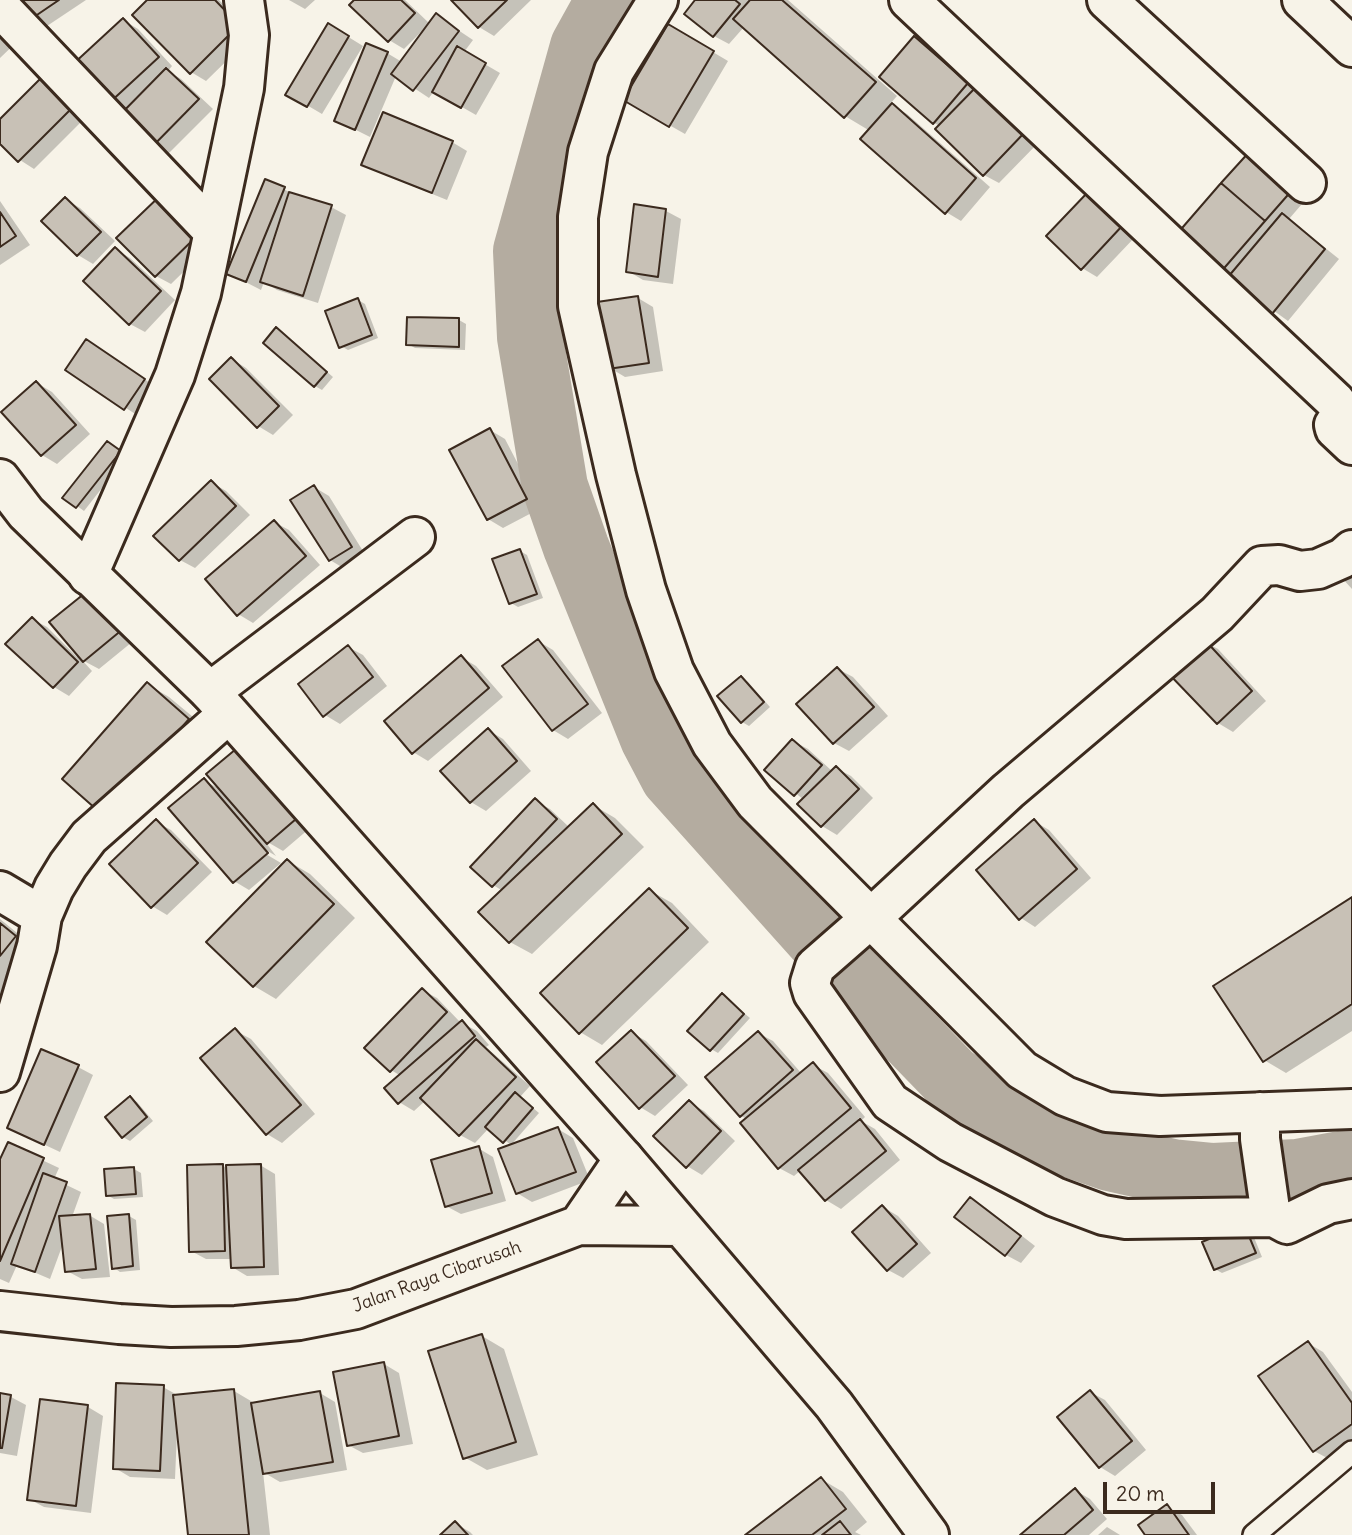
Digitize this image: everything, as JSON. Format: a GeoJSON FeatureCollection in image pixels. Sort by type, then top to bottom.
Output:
{"type":"FeatureCollection","features":[{"type":"Feature","properties":{"kind":"street"},"geometry":{"type":"LineString","coordinates":[[88,575],[175,375],[201,293],[244,88],[249,35],[244,0]]}},
{"type":"Feature","properties":{"kind":"street"},"geometry":{"type":"LineString","coordinates":[[658,0],[614,71],[588,152],[578,217],[578,306],[613,463],[646,590],[674,671],[712,744],[755,802],[860,928],[1022,1070],[1065,1096],[1107,1112],[1260,1125],[1352,1109]]}},
{"type":"Feature","properties":{"kind":"street"},"geometry":{"type":"LineString","coordinates":[[909,0],[1335,401],[1341,415],[1334,425],[1335,429],[1352,445]]}},
{"type":"Feature","properties":{"kind":"street"},"geometry":{"type":"LineString","coordinates":[[1107,0],[1306,183]]}},
{"type":"Feature","properties":{"kind":"street"},"geometry":{"type":"LineString","coordinates":[[1302,0],[1352,47]]}},
{"type":"Feature","properties":{"kind":"street"},"geometry":{"type":"LineString","coordinates":[[0,7],[213,231]]}},
{"type":"Feature","properties":{"kind":"street"},"geometry":{"type":"LineString","coordinates":[[0,479],[26,513],[219,703],[624,1159],[834,1405],[929,1535]]}},
{"type":"Feature","properties":{"kind":"street"},"geometry":{"type":"LineString","coordinates":[[0,1072],[37,946],[42,916],[54,888],[89,837],[219,703],[415,537]]}},
{"type":"Feature","properties":{"kind":"street"},"geometry":{"type":"LineString","coordinates":[[1352,550],[1343,558],[1318,569],[1300,571],[1279,565],[1262,566],[1217,614],[1008,791],[820,963],[811,974],[810,983],[813,993],[890,1102],[950,1142],[1055,1197],[1103,1215],[1126,1219],[1272,1213],[1287,1224],[1328,1204],[1352,1199]]}},
{"type":"Feature","properties":{"kind":"street"},"geometry":{"type":"LineString","coordinates":[[0,891],[42,916]]}},
{"type":"Feature","properties":{"kind":"street"},"geometry":{"type":"LineString","coordinates":[[1260,1125],[1272,1213]]}},
{"type":"Feature","properties":{"kind":"street"},"geometry":{"type":"LineString","coordinates":[[579,1225],[624,1159]]}},
{"type":"Feature","properties":{"kind":"street","name":"Jalan Raya Cibarusah"},"geometry":{"type":"LineString","coordinates":[[0,1311],[172,1327],[236,1326],[299,1320],[356,1308],[579,1225],[680,1226]]}},
{"type":"Feature","properties":{"kind":"lane"},"geometry":{"type":"LineString","coordinates":[[1254,1535],[1352,1452]]}},
{"type":"Feature","properties":{"kind":"building"},"geometry":{"type":"Polygon","coordinates":[[[18,0],[59,0],[31,19],[18,0]]]}},
{"type":"Feature","properties":{"kind":"building"},"geometry":{"type":"Polygon","coordinates":[[[147,0],[215,0],[239,25],[190,74],[132,15],[147,0]]]}},
{"type":"Feature","properties":{"kind":"building"},"geometry":{"type":"Polygon","coordinates":[[[354,0],[401,0],[415,13],[388,42],[349,5],[354,0]]]}},
{"type":"Feature","properties":{"kind":"building"},"geometry":{"type":"Polygon","coordinates":[[[451,0],[507,0],[478,28],[451,0]]]}},
{"type":"Feature","properties":{"kind":"building"},"geometry":{"type":"Polygon","coordinates":[[[695,0],[735,0],[740,4],[713,37],[684,14],[695,0]]]}},
{"type":"Feature","properties":{"kind":"building"},"geometry":{"type":"Polygon","coordinates":[[[750,0],[782,0],[876,82],[844,118],[733,19],[750,0]]]}},
{"type":"Feature","properties":{"kind":"building"},"geometry":{"type":"Polygon","coordinates":[[[436,13],[459,31],[413,91],[391,74],[436,13]]]}},
{"type":"Feature","properties":{"kind":"building"},"geometry":{"type":"Polygon","coordinates":[[[123,18],[159,57],[107,105],[71,66],[123,18]]]}},
{"type":"Feature","properties":{"kind":"building"},"geometry":{"type":"Polygon","coordinates":[[[328,23],[349,36],[307,107],[285,95],[328,23]]]}},
{"type":"Feature","properties":{"kind":"building"},"geometry":{"type":"Polygon","coordinates":[[[668,24],[714,51],[669,127],[623,100],[668,24]]]}},
{"type":"Feature","properties":{"kind":"building"},"geometry":{"type":"Polygon","coordinates":[[[914,36],[968,83],[933,124],[879,77],[914,36]]]}},
{"type":"Feature","properties":{"kind":"building"},"geometry":{"type":"Polygon","coordinates":[[[366,43],[388,52],[355,130],[334,121],[366,43]]]}},
{"type":"Feature","properties":{"kind":"building"},"geometry":{"type":"Polygon","coordinates":[[[457,46],[486,63],[461,108],[432,92],[457,46]]]}},
{"type":"Feature","properties":{"kind":"building"},"geometry":{"type":"Polygon","coordinates":[[[166,68],[199,99],[145,154],[112,123],[166,68]]]}},
{"type":"Feature","properties":{"kind":"building"},"geometry":{"type":"Polygon","coordinates":[[[40,79],[71,109],[18,162],[0,144],[0,119],[40,79]]]}},
{"type":"Feature","properties":{"kind":"building"},"geometry":{"type":"Polygon","coordinates":[[[978,85],[1026,131],[983,176],[935,129],[978,85]]]}},
{"type":"Feature","properties":{"kind":"building"},"geometry":{"type":"Polygon","coordinates":[[[892,103],[976,178],[945,214],[860,139],[892,103]]]}},
{"type":"Feature","properties":{"kind":"building"},"geometry":{"type":"Polygon","coordinates":[[[383,112],[453,141],[432,193],[361,165],[383,112]]]}},
{"type":"Feature","properties":{"kind":"building"},"geometry":{"type":"Polygon","coordinates":[[[1251,150],[1294,188],[1265,221],[1221,183],[1251,150]]]}},
{"type":"Feature","properties":{"kind":"building"},"geometry":{"type":"Polygon","coordinates":[[[265,179],[285,187],[246,282],[226,274],[265,179]]]}},
{"type":"Feature","properties":{"kind":"building"},"geometry":{"type":"Polygon","coordinates":[[[1221,183],[1265,221],[1219,274],[1176,235],[1221,183]]]}},
{"type":"Feature","properties":{"kind":"building"},"geometry":{"type":"Polygon","coordinates":[[[289,192],[332,205],[303,296],[260,282],[289,192]]]}},
{"type":"Feature","properties":{"kind":"building"},"geometry":{"type":"Polygon","coordinates":[[[1088,192],[1123,225],[1081,270],[1046,236],[1088,192]]]}},
{"type":"Feature","properties":{"kind":"building"},"geometry":{"type":"Polygon","coordinates":[[[163,193],[201,232],[155,277],[116,238],[163,193]]]}},
{"type":"Feature","properties":{"kind":"building"},"geometry":{"type":"Polygon","coordinates":[[[65,197],[101,232],[77,256],[41,221],[65,197]]]}},
{"type":"Feature","properties":{"kind":"building"},"geometry":{"type":"Polygon","coordinates":[[[634,204],[666,209],[658,277],[626,272],[634,204]]]}},
{"type":"Feature","properties":{"kind":"building"},"geometry":{"type":"Polygon","coordinates":[[[0,212],[16,236],[0,247],[0,212]]]}},
{"type":"Feature","properties":{"kind":"building"},"geometry":{"type":"Polygon","coordinates":[[[1282,213],[1325,249],[1272,314],[1228,277],[1282,213]]]}},
{"type":"Feature","properties":{"kind":"building"},"geometry":{"type":"Polygon","coordinates":[[[115,247],[161,291],[129,325],[83,281],[115,247]]]}},
{"type":"Feature","properties":{"kind":"building"},"geometry":{"type":"Polygon","coordinates":[[[638,296],[649,363],[608,369],[597,302],[638,296]]]}},
{"type":"Feature","properties":{"kind":"building"},"geometry":{"type":"Polygon","coordinates":[[[358,298],[372,335],[339,348],[325,311],[358,298]]]}},
{"type":"Feature","properties":{"kind":"building"},"geometry":{"type":"Polygon","coordinates":[[[407,317],[459,318],[459,347],[406,345],[407,317]]]}},
{"type":"Feature","properties":{"kind":"building"},"geometry":{"type":"Polygon","coordinates":[[[276,327],[327,372],[314,387],[263,343],[276,327]]]}},
{"type":"Feature","properties":{"kind":"building"},"geometry":{"type":"Polygon","coordinates":[[[86,339],[145,379],[124,410],[65,370],[86,339]]]}},
{"type":"Feature","properties":{"kind":"building"},"geometry":{"type":"Polygon","coordinates":[[[231,357],[279,406],[257,428],[209,379],[231,357]]]}},
{"type":"Feature","properties":{"kind":"building"},"geometry":{"type":"Polygon","coordinates":[[[36,381],[76,425],[41,456],[1,412],[36,381]]]}},
{"type":"Feature","properties":{"kind":"building"},"geometry":{"type":"Polygon","coordinates":[[[490,428],[527,499],[487,520],[449,450],[490,428]]]}},
{"type":"Feature","properties":{"kind":"building"},"geometry":{"type":"Polygon","coordinates":[[[107,441],[121,451],[76,508],[62,498],[107,441]]]}},
{"type":"Feature","properties":{"kind":"building"},"geometry":{"type":"Polygon","coordinates":[[[211,480],[236,506],[179,561],[153,536],[211,480]]]}},
{"type":"Feature","properties":{"kind":"building"},"geometry":{"type":"Polygon","coordinates":[[[314,485],[352,547],[329,561],[290,500],[314,485]]]}},
{"type":"Feature","properties":{"kind":"building"},"geometry":{"type":"Polygon","coordinates":[[[274,520],[306,556],[237,616],[205,579],[274,520]]]}},
{"type":"Feature","properties":{"kind":"building"},"geometry":{"type":"Polygon","coordinates":[[[520,549],[537,594],[509,604],[492,559],[520,549]]]}},
{"type":"Feature","properties":{"kind":"building"},"geometry":{"type":"Polygon","coordinates":[[[90,589],[123,629],[83,662],[49,622],[90,589]]]}},
{"type":"Feature","properties":{"kind":"building"},"geometry":{"type":"Polygon","coordinates":[[[32,617],[78,662],[53,688],[5,644],[32,617]]]}},
{"type":"Feature","properties":{"kind":"building"},"geometry":{"type":"Polygon","coordinates":[[[1203,638],[1252,691],[1217,724],[1167,672],[1203,638]]]}},
{"type":"Feature","properties":{"kind":"building"},"geometry":{"type":"Polygon","coordinates":[[[538,639],[588,704],[552,731],[502,666],[538,639]]]}},
{"type":"Feature","properties":{"kind":"building"},"geometry":{"type":"Polygon","coordinates":[[[348,645],[373,677],[323,717],[298,684],[348,645]]]}},
{"type":"Feature","properties":{"kind":"building"},"geometry":{"type":"Polygon","coordinates":[[[461,655],[489,688],[412,754],[384,721],[461,655]]]}},
{"type":"Feature","properties":{"kind":"building"},"geometry":{"type":"Polygon","coordinates":[[[837,667],[874,707],[833,744],[796,704],[837,667]]]}},
{"type":"Feature","properties":{"kind":"building"},"geometry":{"type":"Polygon","coordinates":[[[741,676],[764,702],[741,723],[717,696],[741,676]]]}},
{"type":"Feature","properties":{"kind":"building"},"geometry":{"type":"Polygon","coordinates":[[[147,682],[189,719],[105,817],[62,779],[147,682]]]}},
{"type":"Feature","properties":{"kind":"building"},"geometry":{"type":"Polygon","coordinates":[[[488,728],[517,761],[470,803],[440,771],[488,728]]]}},
{"type":"Feature","properties":{"kind":"building"},"geometry":{"type":"Polygon","coordinates":[[[792,739],[822,765],[794,796],[764,770],[792,739]]]}},
{"type":"Feature","properties":{"kind":"building"},"geometry":{"type":"Polygon","coordinates":[[[236,749],[296,819],[267,844],[206,774],[236,749]]]}},
{"type":"Feature","properties":{"kind":"building"},"geometry":{"type":"Polygon","coordinates":[[[836,766],[859,789],[821,827],[797,804],[836,766]]]}},
{"type":"Feature","properties":{"kind":"building"},"geometry":{"type":"Polygon","coordinates":[[[204,778],[268,853],[233,883],[168,808],[204,778]]]}},
{"type":"Feature","properties":{"kind":"building"},"geometry":{"type":"Polygon","coordinates":[[[535,798],[557,819],[492,887],[470,867],[535,798]]]}},
{"type":"Feature","properties":{"kind":"building"},"geometry":{"type":"Polygon","coordinates":[[[593,803],[622,834],[509,943],[478,912],[593,803]]]}},
{"type":"Feature","properties":{"kind":"building"},"geometry":{"type":"Polygon","coordinates":[[[156,819],[198,863],[151,908],[109,864],[156,819]]]}},
{"type":"Feature","properties":{"kind":"building"},"geometry":{"type":"Polygon","coordinates":[[[1034,819],[1077,869],[1019,920],[976,870],[1034,819]]]}},
{"type":"Feature","properties":{"kind":"building"},"geometry":{"type":"Polygon","coordinates":[[[287,859],[334,904],[253,987],[206,942],[287,859]]]}},
{"type":"Feature","properties":{"kind":"building"},"geometry":{"type":"Polygon","coordinates":[[[649,888],[688,928],[579,1034],[540,993],[649,888]]]}},
{"type":"Feature","properties":{"kind":"building"},"geometry":{"type":"Polygon","coordinates":[[[1352,897],[1352,1004],[1263,1062],[1213,986],[1352,897]]]}},
{"type":"Feature","properties":{"kind":"building"},"geometry":{"type":"Polygon","coordinates":[[[0,923],[16,936],[0,956],[0,923]]]}},
{"type":"Feature","properties":{"kind":"building"},"geometry":{"type":"Polygon","coordinates":[[[422,988],[447,1012],[390,1072],[364,1048],[422,988]]]}},
{"type":"Feature","properties":{"kind":"building"},"geometry":{"type":"Polygon","coordinates":[[[722,993],[744,1014],[710,1051],[687,1031],[722,993]]]}},
{"type":"Feature","properties":{"kind":"building"},"geometry":{"type":"Polygon","coordinates":[[[462,1020],[475,1036],[398,1104],[384,1088],[462,1020]]]}},
{"type":"Feature","properties":{"kind":"building"},"geometry":{"type":"Polygon","coordinates":[[[235,1028],[301,1105],[266,1135],[200,1058],[235,1028]]]}},
{"type":"Feature","properties":{"kind":"building"},"geometry":{"type":"Polygon","coordinates":[[[631,1030],[675,1076],[639,1109],[596,1062],[631,1030]]]}},
{"type":"Feature","properties":{"kind":"building"},"geometry":{"type":"Polygon","coordinates":[[[758,1031],[793,1070],[740,1117],[705,1077],[758,1031]]]}},
{"type":"Feature","properties":{"kind":"building"},"geometry":{"type":"Polygon","coordinates":[[[476,1039],[516,1077],[459,1136],[420,1098],[476,1039]]]}},
{"type":"Feature","properties":{"kind":"building"},"geometry":{"type":"Polygon","coordinates":[[[41,1049],[79,1065],[44,1145],[7,1128],[41,1049]]]}},
{"type":"Feature","properties":{"kind":"building"},"geometry":{"type":"Polygon","coordinates":[[[813,1062],[851,1108],[778,1169],[740,1123],[813,1062]]]}},
{"type":"Feature","properties":{"kind":"building"},"geometry":{"type":"Polygon","coordinates":[[[515,1092],[533,1108],[503,1143],[485,1127],[515,1092]]]}},
{"type":"Feature","properties":{"kind":"building"},"geometry":{"type":"Polygon","coordinates":[[[130,1096],[147,1117],[122,1138],[105,1117],[130,1096]]]}},
{"type":"Feature","properties":{"kind":"building"},"geometry":{"type":"Polygon","coordinates":[[[689,1100],[721,1131],[686,1168],[653,1136],[689,1100]]]}},
{"type":"Feature","properties":{"kind":"building"},"geometry":{"type":"Polygon","coordinates":[[[860,1119],[886,1151],[825,1201],[798,1170],[860,1119]]]}},
{"type":"Feature","properties":{"kind":"building"},"geometry":{"type":"Polygon","coordinates":[[[558,1127],[576,1172],[516,1194],[498,1149],[558,1127]]]}},
{"type":"Feature","properties":{"kind":"building"},"geometry":{"type":"Polygon","coordinates":[[[8,1142],[44,1158],[0,1261],[0,1159],[8,1142]]]}},
{"type":"Feature","properties":{"kind":"building"},"geometry":{"type":"Polygon","coordinates":[[[479,1146],[492,1193],[445,1207],[431,1160],[479,1146]]]}},
{"type":"Feature","properties":{"kind":"building"},"geometry":{"type":"Polygon","coordinates":[[[223,1164],[225,1251],[189,1252],[187,1165],[223,1164]]]}},
{"type":"Feature","properties":{"kind":"building"},"geometry":{"type":"Polygon","coordinates":[[[261,1164],[264,1267],[231,1268],[226,1165],[261,1164]]]}},
{"type":"Feature","properties":{"kind":"building"},"geometry":{"type":"Polygon","coordinates":[[[134,1167],[136,1194],[106,1196],[104,1169],[134,1167]]]}},
{"type":"Feature","properties":{"kind":"building"},"geometry":{"type":"Polygon","coordinates":[[[43,1173],[67,1182],[35,1272],[11,1264],[43,1173]]]}},
{"type":"Feature","properties":{"kind":"building"},"geometry":{"type":"Polygon","coordinates":[[[970,1197],[1021,1236],[1005,1256],[954,1217],[970,1197]]]}},
{"type":"Feature","properties":{"kind":"building"},"geometry":{"type":"Polygon","coordinates":[[[882,1205],[917,1244],[887,1271],[852,1232],[882,1205]]]}},
{"type":"Feature","properties":{"kind":"building"},"geometry":{"type":"Polygon","coordinates":[[[90,1214],[96,1269],[65,1272],[59,1216],[90,1214]]]}},
{"type":"Feature","properties":{"kind":"building"},"geometry":{"type":"Polygon","coordinates":[[[129,1214],[133,1266],[112,1269],[107,1216],[129,1214]]]}},
{"type":"Feature","properties":{"kind":"building"},"geometry":{"type":"Polygon","coordinates":[[[1244,1224],[1256,1253],[1214,1270],[1202,1242],[1244,1224]]]}},
{"type":"Feature","properties":{"kind":"building"},"geometry":{"type":"Polygon","coordinates":[[[482,1334],[516,1442],[463,1459],[428,1351],[482,1334]]]}},
{"type":"Feature","properties":{"kind":"building"},"geometry":{"type":"Polygon","coordinates":[[[1308,1341],[1352,1403],[1352,1424],[1313,1452],[1258,1376],[1308,1341]]]}},
{"type":"Feature","properties":{"kind":"building"},"geometry":{"type":"Polygon","coordinates":[[[384,1362],[399,1436],[347,1446],[333,1372],[384,1362]]]}},
{"type":"Feature","properties":{"kind":"building"},"geometry":{"type":"Polygon","coordinates":[[[116,1383],[164,1385],[160,1471],[113,1469],[116,1383]]]}},
{"type":"Feature","properties":{"kind":"building"},"geometry":{"type":"Polygon","coordinates":[[[234,1389],[249,1535],[188,1535],[173,1395],[234,1389]]]}},
{"type":"Feature","properties":{"kind":"building"},"geometry":{"type":"Polygon","coordinates":[[[1090,1390],[1132,1441],[1099,1468],[1057,1417],[1090,1390]]]}},
{"type":"Feature","properties":{"kind":"building"},"geometry":{"type":"Polygon","coordinates":[[[320,1391],[333,1462],[263,1474],[251,1403],[320,1391]]]}},
{"type":"Feature","properties":{"kind":"building"},"geometry":{"type":"Polygon","coordinates":[[[0,1393],[11,1395],[2,1448],[0,1448],[0,1393]]]}},
{"type":"Feature","properties":{"kind":"building"},"geometry":{"type":"Polygon","coordinates":[[[40,1399],[88,1405],[76,1506],[27,1500],[40,1399]]]}},
{"type":"Feature","properties":{"kind":"building"},"geometry":{"type":"Polygon","coordinates":[[[821,1477],[846,1509],[812,1535],[745,1535],[821,1477]]]}},
{"type":"Feature","properties":{"kind":"building"},"geometry":{"type":"Polygon","coordinates":[[[1075,1488],[1093,1510],[1064,1535],[1020,1535],[1075,1488]]]}},
{"type":"Feature","properties":{"kind":"building"},"geometry":{"type":"Polygon","coordinates":[[[1167,1504],[1189,1535],[1145,1535],[1138,1525],[1167,1504]]]}},
{"type":"Feature","properties":{"kind":"building"},"geometry":{"type":"Polygon","coordinates":[[[455,1521],[468,1535],[440,1535],[455,1521]]]}},
{"type":"Feature","properties":{"kind":"building"},"geometry":{"type":"Polygon","coordinates":[[[840,1521],[851,1535],[822,1535],[840,1521]]]}},
{"type":"Feature","properties":{"kind":"waterway"},"geometry":{"type":"LineString","coordinates":[[609,0],[583,47],[526,251],[530,337],[555,487],[576,547],[653,738],[673,776],[854,978],[951,1078],[1002,1112],[1052,1138],[1110,1158],[1172,1172],[1213,1176],[1298,1172],[1352,1162]]}}]}
